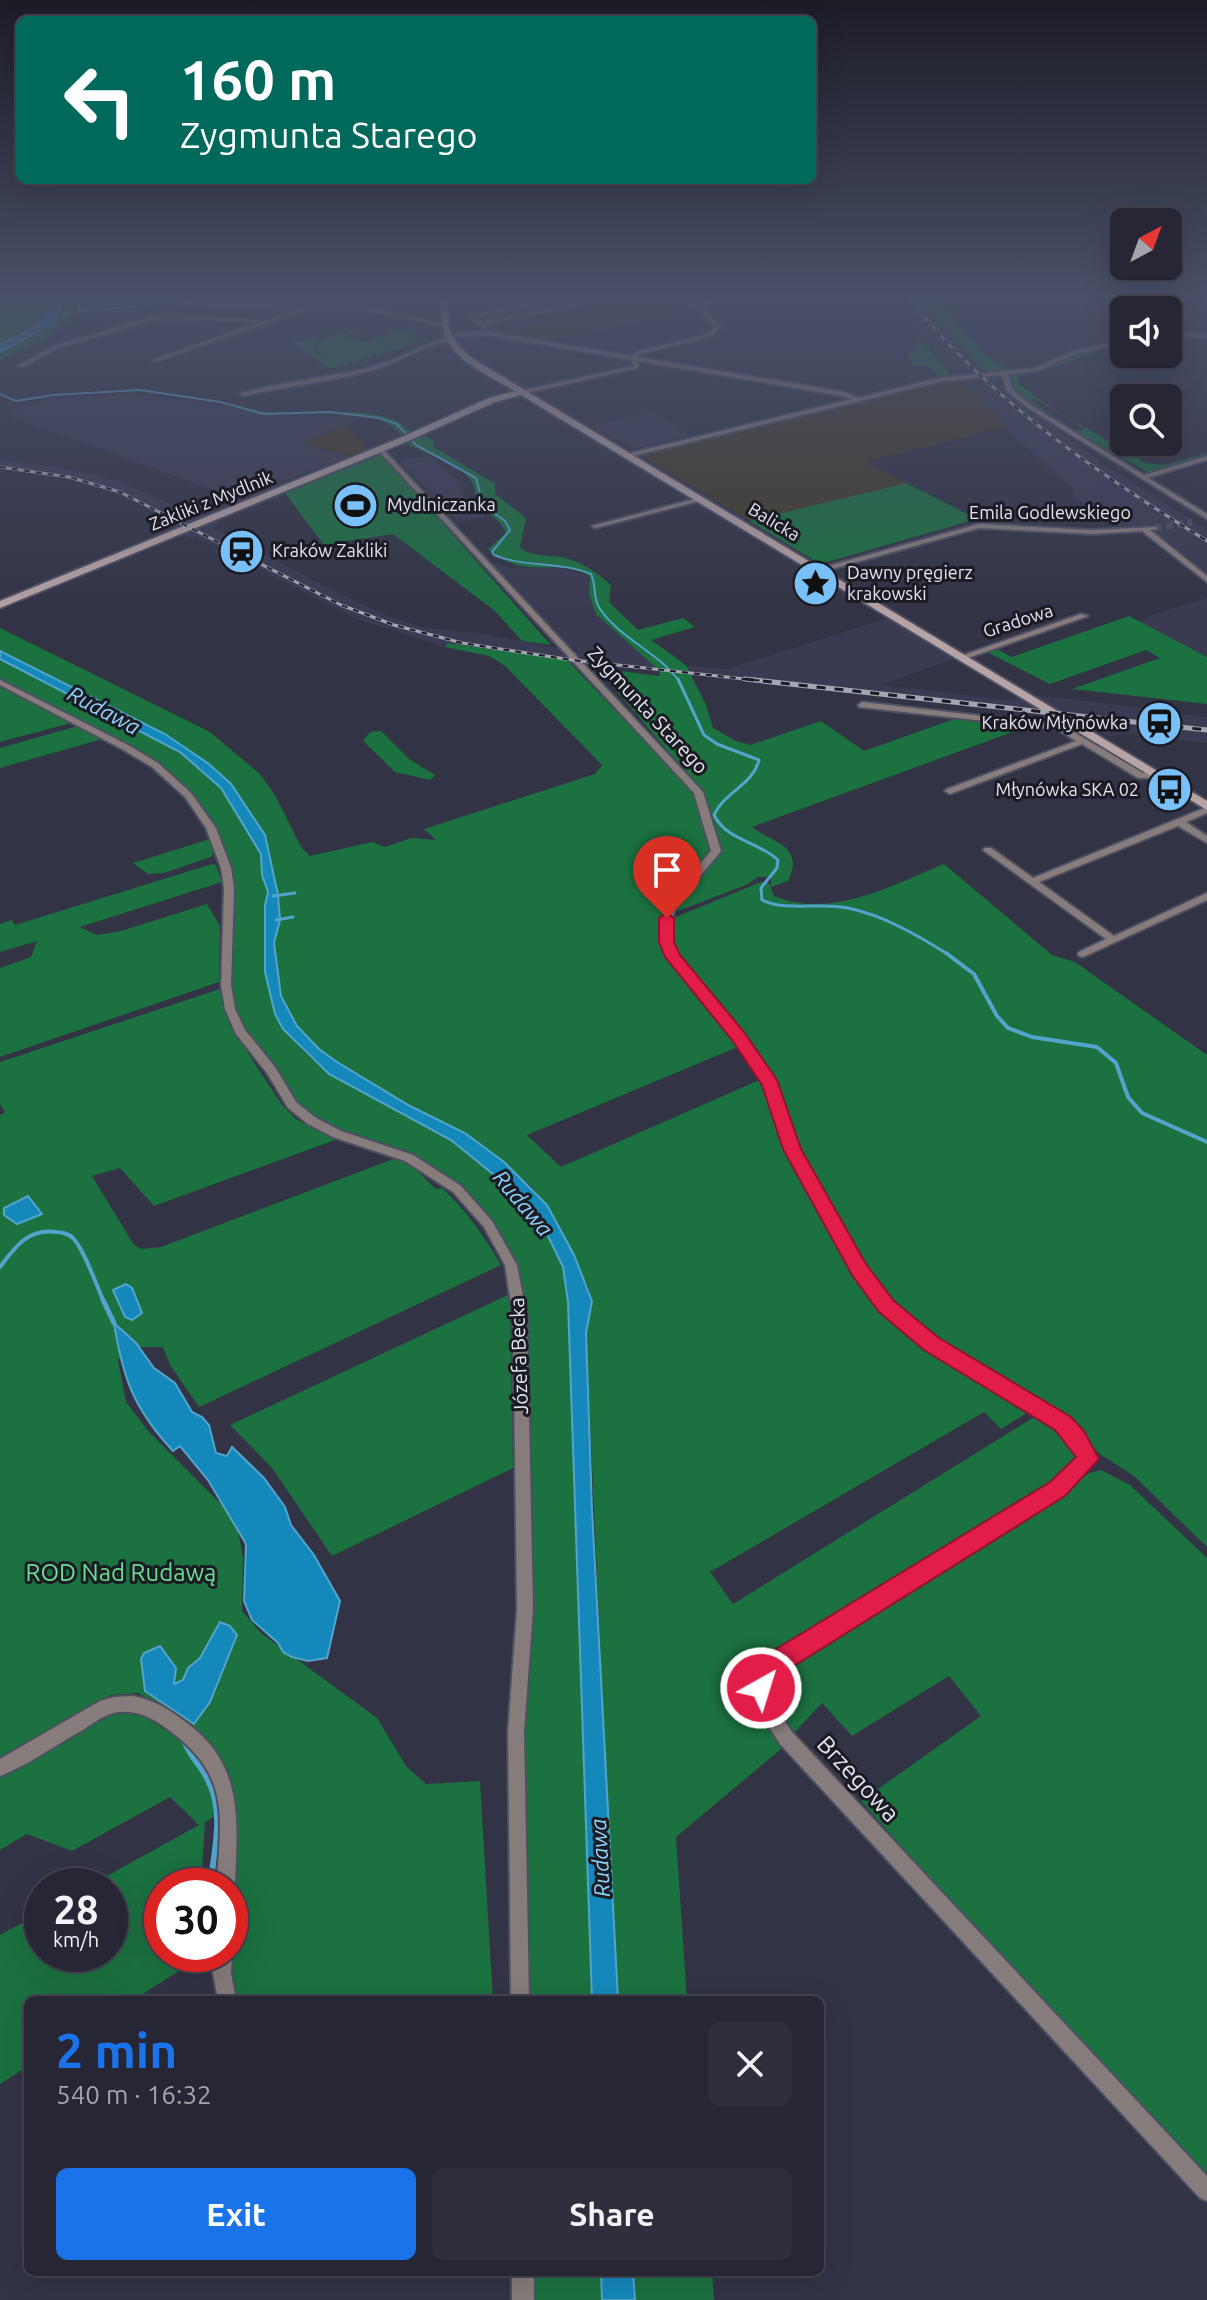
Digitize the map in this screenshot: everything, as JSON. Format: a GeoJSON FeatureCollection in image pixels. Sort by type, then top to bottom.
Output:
{"type":"FeatureCollection","features":[{"type":"Feature","properties":{"kind":"street","name":"Zakliki z Mydlnik"},"geometry":{"type":"LineString","coordinates":[[0,605],[490,401]]}},
{"type":"Feature","properties":{"kind":"street","name":"Balicka"},"geometry":{"type":"LineString","coordinates":[[538,401],[1207,808]]}},
{"type":"Feature","properties":{"kind":"street"},"geometry":{"type":"LineString","coordinates":[[629,455],[852,401]]}},
{"type":"Feature","properties":{"kind":"street"},"geometry":{"type":"LineString","coordinates":[[1023,401],[1207,519]]}},
{"type":"Feature","properties":{"kind":"street","name":"Zygmunta Starego"},"geometry":{"type":"LineString","coordinates":[[380,449],[698,792],[716,851],[670,905],[667,942],[673,957],[738,1036],[770,1084],[792,1149],[859,1270],[886,1306],[931,1344],[1063,1423],[1077,1438],[1088,1459]]}},
{"type":"Feature","properties":{"kind":"street"},"geometry":{"type":"LineString","coordinates":[[1143,477],[1207,458]]}},
{"type":"Feature","properties":{"kind":"street"},"geometry":{"type":"LineString","coordinates":[[595,526],[702,499]]}},
{"type":"Feature","properties":{"kind":"street"},"geometry":{"type":"LineString","coordinates":[[1192,522],[1207,519]]}},
{"type":"Feature","properties":{"kind":"street","name":"Emila Godlewskiego"},"geometry":{"type":"LineString","coordinates":[[818,570],[979,526],[1092,532],[1155,528]]}},
{"type":"Feature","properties":{"kind":"street","name":"Emila Godlewskiego"},"geometry":{"type":"LineString","coordinates":[[1144,529],[1207,580]]}},
{"type":"Feature","properties":{"kind":"street","name":"Gradowa"},"geometry":{"type":"LineString","coordinates":[[962,657],[1084,616]]}},
{"type":"Feature","properties":{"kind":"street","name":"Józefa Becka"},"geometry":{"type":"LineString","coordinates":[[0,682],[155,765],[188,795],[211,828],[226,868],[229,888],[226,985],[230,1009],[240,1031],[271,1070],[292,1105],[312,1121],[337,1134],[409,1158],[457,1189],[488,1224],[511,1265],[520,1317],[525,1609],[516,1732],[520,1996]]}},
{"type":"Feature","properties":{"kind":"street"},"geometry":{"type":"LineString","coordinates":[[862,705],[1059,727],[1141,776],[1156,775]]}},
{"type":"Feature","properties":{"kind":"street"},"geometry":{"type":"LineString","coordinates":[[950,791],[1083,741]]}},
{"type":"Feature","properties":{"kind":"street"},"geometry":{"type":"LineString","coordinates":[[1033,881],[1207,808]]}},
{"type":"Feature","properties":{"kind":"street"},"geometry":{"type":"LineString","coordinates":[[1179,822],[1207,840]]}},
{"type":"Feature","properties":{"kind":"street"},"geometry":{"type":"LineString","coordinates":[[988,850],[1113,940]]}},
{"type":"Feature","properties":{"kind":"street"},"geometry":{"type":"LineString","coordinates":[[1083,954],[1207,896]]}},
{"type":"Feature","properties":{"kind":"street","name":"Brzegowa"},"geometry":{"type":"LineString","coordinates":[[1088,1459],[1058,1489],[777,1663],[761,1688],[766,1707],[786,1738],[1207,2191]]}},
{"type":"Feature","properties":{"kind":"street"},"geometry":{"type":"LineString","coordinates":[[0,1768],[106,1707],[122,1702],[138,1702],[196,1738],[223,1775],[228,1821],[227,1868]]}},
{"type":"Feature","properties":{"kind":"street"},"geometry":{"type":"LineString","coordinates":[[222,1972],[226,1996]]}},
{"type":"Feature","properties":{"kind":"street"},"geometry":{"type":"LineString","coordinates":[[523,2276],[523,2300]]}},
{"type":"Feature","properties":{"kind":"shaded area"},"geometry":{"type":"Polygon","coordinates":[[[38,401],[194,401],[226,405],[253,414],[350,416],[352,421],[305,441],[306,445],[349,457],[237,498],[11,417],[10,412],[38,401]]]}},
{"type":"Feature","properties":{"kind":"shaded area"},"geometry":{"type":"Polygon","coordinates":[[[867,401],[981,401],[1006,427],[865,462],[906,483],[749,521],[640,455],[867,401]]]}},
{"type":"Feature","properties":{"kind":"shaded area"},"geometry":{"type":"Polygon","coordinates":[[[979,401],[1018,401],[1114,471],[1207,529],[1207,574],[1153,532],[1155,528],[1143,525],[1121,527],[1074,497],[1074,490],[979,401]]]}},
{"type":"Feature","properties":{"kind":"shaded area"},"geometry":{"type":"Polygon","coordinates":[[[652,411],[692,435],[633,449],[592,426],[652,411]]]}},
{"type":"Feature","properties":{"kind":"shaded area"},"geometry":{"type":"Polygon","coordinates":[[[345,424],[367,450],[343,457],[306,445],[305,441],[345,424]]]}},
{"type":"Feature","properties":{"kind":"shaded area"},"geometry":{"type":"Polygon","coordinates":[[[429,456],[457,481],[465,497],[486,516],[459,522],[399,461],[429,456]]]}},
{"type":"Feature","properties":{"kind":"shaded area"},"geometry":{"type":"Polygon","coordinates":[[[0,459],[72,470],[123,483],[193,514],[209,515],[220,522],[214,528],[334,591],[386,615],[422,627],[477,633],[581,652],[557,640],[488,561],[512,568],[560,567],[590,576],[590,593],[679,665],[727,669],[888,618],[953,659],[881,685],[1008,700],[1040,696],[1072,699],[1207,717],[1207,743],[1124,734],[1109,737],[1078,717],[1060,723],[1030,712],[692,673],[509,659],[445,647],[357,619],[197,537],[191,539],[174,530],[169,523],[173,520],[116,492],[72,480],[0,468],[0,459]]]}},
{"type":"Feature","properties":{"kind":"shaded area"},"geometry":{"type":"Polygon","coordinates":[[[1207,598],[1207,657],[1139,622],[1155,614],[1207,598]]]}},
{"type":"Feature","properties":{"kind":"green space"},"geometry":{"type":"Polygon","coordinates":[[[1024,401],[1032,401],[1059,421],[1052,420],[1024,401]]]}},
{"type":"Feature","properties":{"kind":"green space"},"geometry":{"type":"Polygon","coordinates":[[[1040,401],[1110,442],[1110,451],[1074,432],[1085,429],[1040,401]]]}},
{"type":"Feature","properties":{"kind":"green space"},"geometry":{"type":"Polygon","coordinates":[[[245,412],[361,413],[383,416],[400,423],[411,434],[403,438],[391,426],[374,418],[330,413],[245,412]]]}},
{"type":"Feature","properties":{"kind":"green space"},"geometry":{"type":"Polygon","coordinates":[[[424,436],[433,440],[434,447],[495,484],[495,494],[526,518],[520,547],[535,554],[572,560],[595,572],[611,585],[609,602],[638,630],[683,618],[695,627],[651,640],[686,665],[706,705],[713,728],[736,741],[750,745],[821,721],[864,751],[957,718],[1026,727],[752,827],[790,853],[793,860],[788,881],[771,887],[771,877],[758,877],[746,885],[670,914],[673,906],[719,851],[701,790],[597,668],[659,676],[660,671],[596,614],[589,593],[590,576],[563,568],[515,565],[488,549],[506,533],[479,503],[467,476],[452,465],[406,443],[424,436]]]}},
{"type":"Feature","properties":{"kind":"green space"},"geometry":{"type":"Polygon","coordinates":[[[380,453],[551,645],[522,641],[495,611],[393,534],[324,545],[285,493],[380,453]]]}},
{"type":"Feature","properties":{"kind":"green space"},"geometry":{"type":"Polygon","coordinates":[[[1207,453],[1207,456],[1148,472],[1118,456],[1134,456],[1146,463],[1164,465],[1207,453]]]}},
{"type":"Feature","properties":{"kind":"green space"},"geometry":{"type":"Polygon","coordinates":[[[906,483],[977,519],[820,564],[749,521],[906,483]]]}},
{"type":"Feature","properties":{"kind":"green space"},"geometry":{"type":"Polygon","coordinates":[[[1129,616],[1207,657],[1207,704],[1072,689],[1160,658],[1146,650],[1050,684],[987,652],[995,648],[1012,657],[1129,616]]]}},
{"type":"Feature","properties":{"kind":"green space"},"geometry":{"type":"Polygon","coordinates":[[[0,628],[210,732],[260,774],[275,795],[301,847],[310,856],[372,842],[385,847],[411,838],[436,840],[424,829],[595,774],[602,765],[504,665],[489,656],[445,647],[447,643],[567,660],[696,795],[711,850],[667,900],[662,935],[665,951],[740,1046],[527,1135],[561,1167],[764,1078],[814,1204],[850,1266],[870,1292],[925,1339],[1032,1410],[1001,1429],[984,1412],[710,1572],[733,1604],[1039,1414],[1074,1443],[1078,1457],[1070,1470],[1042,1493],[959,1541],[794,1649],[777,1658],[765,1657],[739,1699],[787,1744],[676,1837],[687,1996],[524,1996],[517,1271],[449,1179],[419,1158],[332,1129],[293,1101],[244,1031],[230,989],[232,907],[210,821],[161,769],[0,680],[0,659],[180,752],[221,788],[261,854],[262,875],[268,892],[265,905],[265,972],[301,1049],[329,1074],[451,1140],[520,1196],[548,1236],[563,1268],[568,1302],[585,1791],[607,1797],[586,1333],[592,1301],[547,1205],[504,1162],[465,1133],[410,1106],[337,1062],[297,1026],[281,996],[274,943],[280,920],[276,882],[265,838],[216,771],[165,734],[0,650],[0,628]]]}},
{"type":"Feature","properties":{"kind":"green space"},"geometry":{"type":"Polygon","coordinates":[[[0,686],[71,723],[0,742],[0,686]]]}},
{"type":"Feature","properties":{"kind":"green space"},"geometry":{"type":"Polygon","coordinates":[[[78,726],[102,739],[0,768],[0,748],[78,726]]]}},
{"type":"Feature","properties":{"kind":"green space"},"geometry":{"type":"Polygon","coordinates":[[[381,731],[409,759],[435,775],[430,780],[395,772],[363,741],[370,732],[381,731]]]}},
{"type":"Feature","properties":{"kind":"green space"},"geometry":{"type":"Polygon","coordinates":[[[210,839],[215,851],[211,857],[164,873],[148,874],[133,863],[210,839]]]}},
{"type":"Feature","properties":{"kind":"green space"},"geometry":{"type":"Polygon","coordinates":[[[944,864],[1052,955],[1075,962],[1207,1055],[1207,1547],[1134,1476],[1098,1453],[1074,1425],[970,1361],[908,1316],[878,1287],[807,1168],[769,1071],[731,1018],[687,970],[671,945],[671,919],[761,882],[769,883],[774,896],[796,902],[839,902],[882,890],[944,864]]]}},
{"type":"Feature","properties":{"kind":"green space"},"geometry":{"type":"Polygon","coordinates":[[[216,865],[222,882],[80,927],[97,935],[121,931],[207,904],[220,926],[219,982],[0,1057],[0,968],[31,957],[37,941],[0,952],[0,924],[12,920],[15,925],[216,865]]]}},
{"type":"Feature","properties":{"kind":"green space","name":"ROD Nad Rudawą"},"geometry":{"type":"Polygon","coordinates":[[[220,989],[229,1024],[282,1105],[296,1119],[335,1140],[154,1206],[120,1168],[92,1176],[134,1245],[141,1249],[161,1247],[396,1158],[413,1167],[436,1189],[442,1188],[451,1197],[475,1225],[501,1265],[199,1407],[170,1365],[163,1347],[139,1347],[118,1360],[126,1402],[149,1432],[236,1519],[243,1558],[242,1611],[261,1633],[377,1718],[406,1766],[426,1784],[480,1781],[493,1996],[239,1996],[233,1988],[230,1972],[248,1972],[248,1868],[233,1868],[235,1818],[228,1770],[188,1724],[138,1693],[111,1695],[0,1758],[0,1115],[5,1112],[0,1104],[0,1062],[220,989]]]}},
{"type":"Feature","properties":{"kind":"green space"},"geometry":{"type":"Polygon","coordinates":[[[510,1294],[513,1468],[332,1556],[272,1468],[230,1425],[510,1294]]]}},
{"type":"Feature","properties":{"kind":"green space"},"geometry":{"type":"Polygon","coordinates":[[[1101,1470],[1130,1485],[1207,1558],[1207,2191],[861,1801],[981,1716],[949,1676],[852,1736],[822,1703],[794,1733],[774,1700],[775,1677],[1062,1494],[1089,1473],[1101,1470]]]}},
{"type":"Feature","properties":{"kind":"green space"},"geometry":{"type":"Polygon","coordinates":[[[130,1708],[190,1749],[207,1774],[219,1814],[205,1822],[202,1868],[144,1868],[144,1972],[178,1972],[139,1996],[24,1996],[24,2069],[0,2084],[0,1935],[24,1922],[24,1972],[128,1972],[128,1868],[121,1868],[199,1825],[170,1797],[72,1851],[27,1834],[0,1850],[0,1776],[109,1713],[130,1708]]]}},
{"type":"Feature","properties":{"kind":"green space"},"geometry":{"type":"Polygon","coordinates":[[[528,2276],[601,2276],[602,2300],[529,2300],[528,2276]]]}},
{"type":"Feature","properties":{"kind":"green space"},"geometry":{"type":"Polygon","coordinates":[[[633,2276],[712,2276],[714,2300],[635,2300],[633,2276]]]}},
{"type":"Feature","properties":{"kind":"water","name":"Rudawa"},"geometry":{"type":"Polygon","coordinates":[[[0,651],[165,734],[209,764],[231,784],[265,835],[278,895],[280,920],[274,943],[281,996],[297,1026],[337,1062],[410,1106],[465,1133],[504,1162],[547,1205],[574,1255],[592,1301],[586,1333],[592,1509],[618,1996],[592,1996],[568,1302],[563,1267],[548,1236],[520,1196],[451,1140],[329,1074],[283,1029],[275,1014],[265,972],[265,905],[268,892],[262,875],[261,854],[221,788],[180,752],[0,659],[0,651]]]}},
{"type":"Feature","properties":{"kind":"water"},"geometry":{"type":"Polygon","coordinates":[[[28,1196],[42,1214],[17,1224],[4,1215],[4,1208],[28,1196]]]}},
{"type":"Feature","properties":{"kind":"water"},"geometry":{"type":"Polygon","coordinates":[[[126,1284],[132,1288],[142,1313],[132,1320],[125,1317],[113,1290],[126,1284]]]}},
{"type":"Feature","properties":{"kind":"water"},"geometry":{"type":"Polygon","coordinates":[[[114,1323],[136,1343],[154,1368],[175,1383],[192,1412],[209,1425],[216,1453],[227,1456],[232,1447],[264,1478],[285,1507],[291,1525],[314,1555],[340,1601],[327,1658],[308,1661],[292,1657],[283,1652],[278,1643],[252,1620],[244,1601],[246,1544],[208,1480],[180,1446],[173,1451],[140,1407],[126,1377],[114,1323]]]}},
{"type":"Feature","properties":{"kind":"water"},"geometry":{"type":"Polygon","coordinates":[[[220,1622],[230,1626],[237,1635],[210,1702],[194,1724],[145,1691],[141,1659],[144,1653],[160,1646],[176,1668],[174,1684],[183,1680],[188,1668],[200,1658],[220,1622]]]}},
{"type":"Feature","properties":{"kind":"water"},"geometry":{"type":"Polygon","coordinates":[[[601,2276],[633,2276],[635,2300],[602,2300],[601,2276]]]}},
{"type":"Feature","properties":{"kind":"waterway"},"geometry":{"type":"LineString","coordinates":[[216,401],[264,414],[329,412],[380,418],[397,424],[416,445],[476,478],[483,505],[505,521],[510,530],[492,552],[494,555],[591,574],[598,605],[609,620],[661,662],[679,681]]}},
{"type":"Feature","properties":{"kind":"waterway"},"geometry":{"type":"LineString","coordinates":[[679,681],[704,735],[717,744],[759,760],[751,776],[724,800],[714,815],[735,836],[778,860],[777,868],[761,888],[762,900],[772,904],[837,906],[861,911],[900,927],[948,954]]}},
{"type":"Feature","properties":{"kind":"waterway"},"geometry":{"type":"LineString","coordinates":[[273,896],[295,893]]}},
{"type":"Feature","properties":{"kind":"waterway"},"geometry":{"type":"LineString","coordinates":[[276,920],[293,917]]}},
{"type":"Feature","properties":{"kind":"waterway"},"geometry":{"type":"LineString","coordinates":[[948,954],[974,974],[997,1016],[1008,1028],[1032,1037],[1097,1047],[1116,1063],[1128,1097],[1142,1113],[1207,1142]]}},
{"type":"Feature","properties":{"kind":"waterway"},"geometry":{"type":"LineString","coordinates":[[0,1267],[30,1236],[46,1232],[65,1234],[73,1238],[82,1251],[104,1302]]}},
{"type":"Feature","properties":{"kind":"waterway"},"geometry":{"type":"LineString","coordinates":[[103,1300],[114,1323]]}},
{"type":"Feature","properties":{"kind":"waterway"},"geometry":{"type":"LineString","coordinates":[[185,1742],[208,1780],[216,1805],[217,1832],[212,1868]]}},
{"type":"Feature","properties":{"kind":"tunnel"},"geometry":{"type":"LineString","coordinates":[[1155,528],[1192,522]]}},
{"type":"Feature","properties":{"kind":"railway"},"geometry":{"type":"LineString","coordinates":[[1010,401],[1083,460],[1207,541]]}},
{"type":"Feature","properties":{"kind":"railway"},"geometry":{"type":"LineString","coordinates":[[0,467],[69,477],[120,492],[341,605],[394,625],[462,643],[572,660],[763,681]]}},
{"type":"Feature","properties":{"kind":"railway"},"geometry":{"type":"LineString","coordinates":[[745,679],[1207,730]]}},
{"type":"Feature","properties":{"kind":"place","name":"Mydlniczanka"},"geometry":{"type":"Point","coordinates":[356,505]}},
{"type":"Feature","properties":{"kind":"place","name":"Kraków Zakliki"},"geometry":{"type":"Point","coordinates":[241,551]}},
{"type":"Feature","properties":{"kind":"place","name":"Dawny pręgierz krakowski"},"geometry":{"type":"Point","coordinates":[816,583]}},
{"type":"Feature","properties":{"kind":"place","name":"Kraków Młynówka"},"geometry":{"type":"Point","coordinates":[1159,723]}},
{"type":"Feature","properties":{"kind":"place","name":"Młynówka SKA 02"},"geometry":{"type":"Point","coordinates":[1170,790]}},
{"type":"Feature","properties":{"kind":"route"},"geometry":{"type":"LineString","coordinates":[[667,918],[667,942],[673,957],[754,1057],[770,1084],[792,1149],[826,1214],[859,1270],[886,1306],[931,1344],[1063,1423],[1077,1438],[1088,1459],[1058,1489],[777,1663],[761,1688]]}}]}
